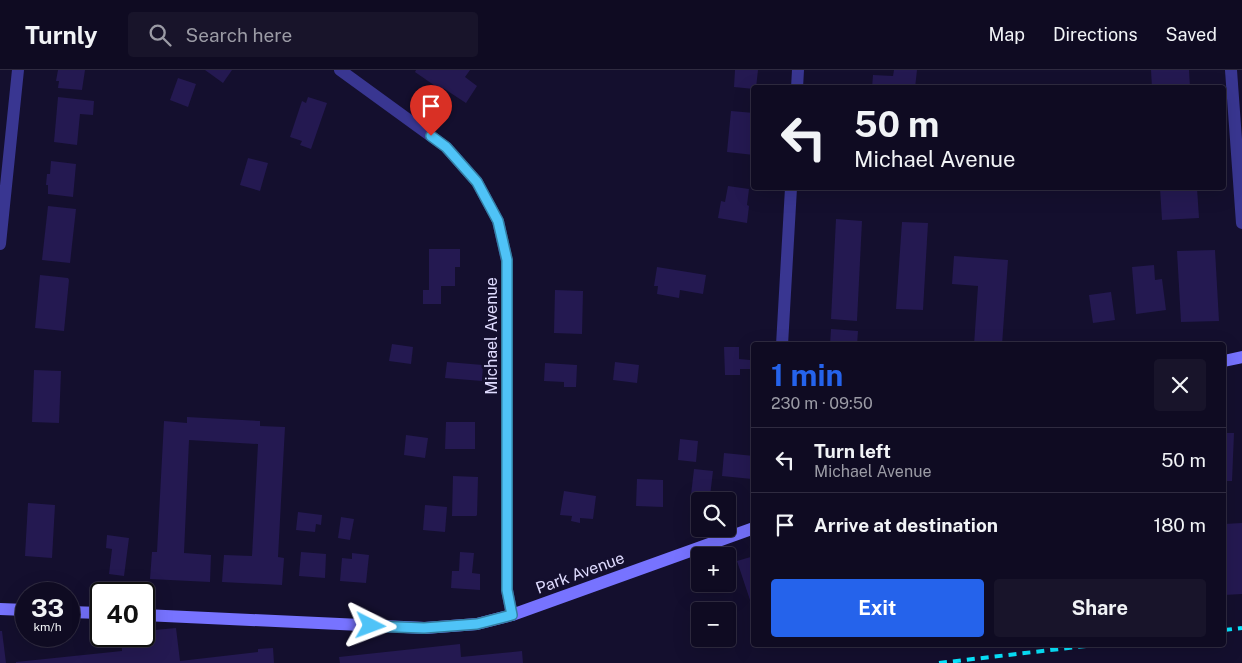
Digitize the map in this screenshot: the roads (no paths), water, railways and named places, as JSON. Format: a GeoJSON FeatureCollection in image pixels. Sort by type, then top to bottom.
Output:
{"type":"FeatureCollection","features":[{"type":"Feature","properties":{"kind":"street"},"geometry":{"type":"LineString","coordinates":[[0,244],[6,123],[18,70]]}},
{"type":"Feature","properties":{"kind":"street","name":"Michael Avenue"},"geometry":{"type":"LineString","coordinates":[[340,70],[446,147],[477,182],[498,221],[507,260],[507,590],[512,615]]}},
{"type":"Feature","properties":{"kind":"street"},"geometry":{"type":"LineString","coordinates":[[797,85],[798,70]]}},
{"type":"Feature","properties":{"kind":"street"},"geometry":{"type":"LineString","coordinates":[[1231,70],[1242,222]]}},
{"type":"Feature","properties":{"kind":"street"},"geometry":{"type":"LineString","coordinates":[[782,342],[791,190]]}},
{"type":"Feature","properties":{"kind":"street"},"geometry":{"type":"LineString","coordinates":[[1226,361],[1242,357]]}},
{"type":"Feature","properties":{"kind":"street","name":"Park Avenue"},"geometry":{"type":"LineString","coordinates":[[155,616],[424,628],[477,624],[512,615],[751,529]]}},
{"type":"Feature","properties":{"kind":"street"},"geometry":{"type":"LineString","coordinates":[[0,609],[15,610]]}},
{"type":"Feature","properties":{"kind":"railway"},"geometry":{"type":"LineString","coordinates":[[1226,630],[1242,628]]}},
{"type":"Feature","properties":{"kind":"railway"},"geometry":{"type":"LineString","coordinates":[[939,663],[1077,647]]}}]}
